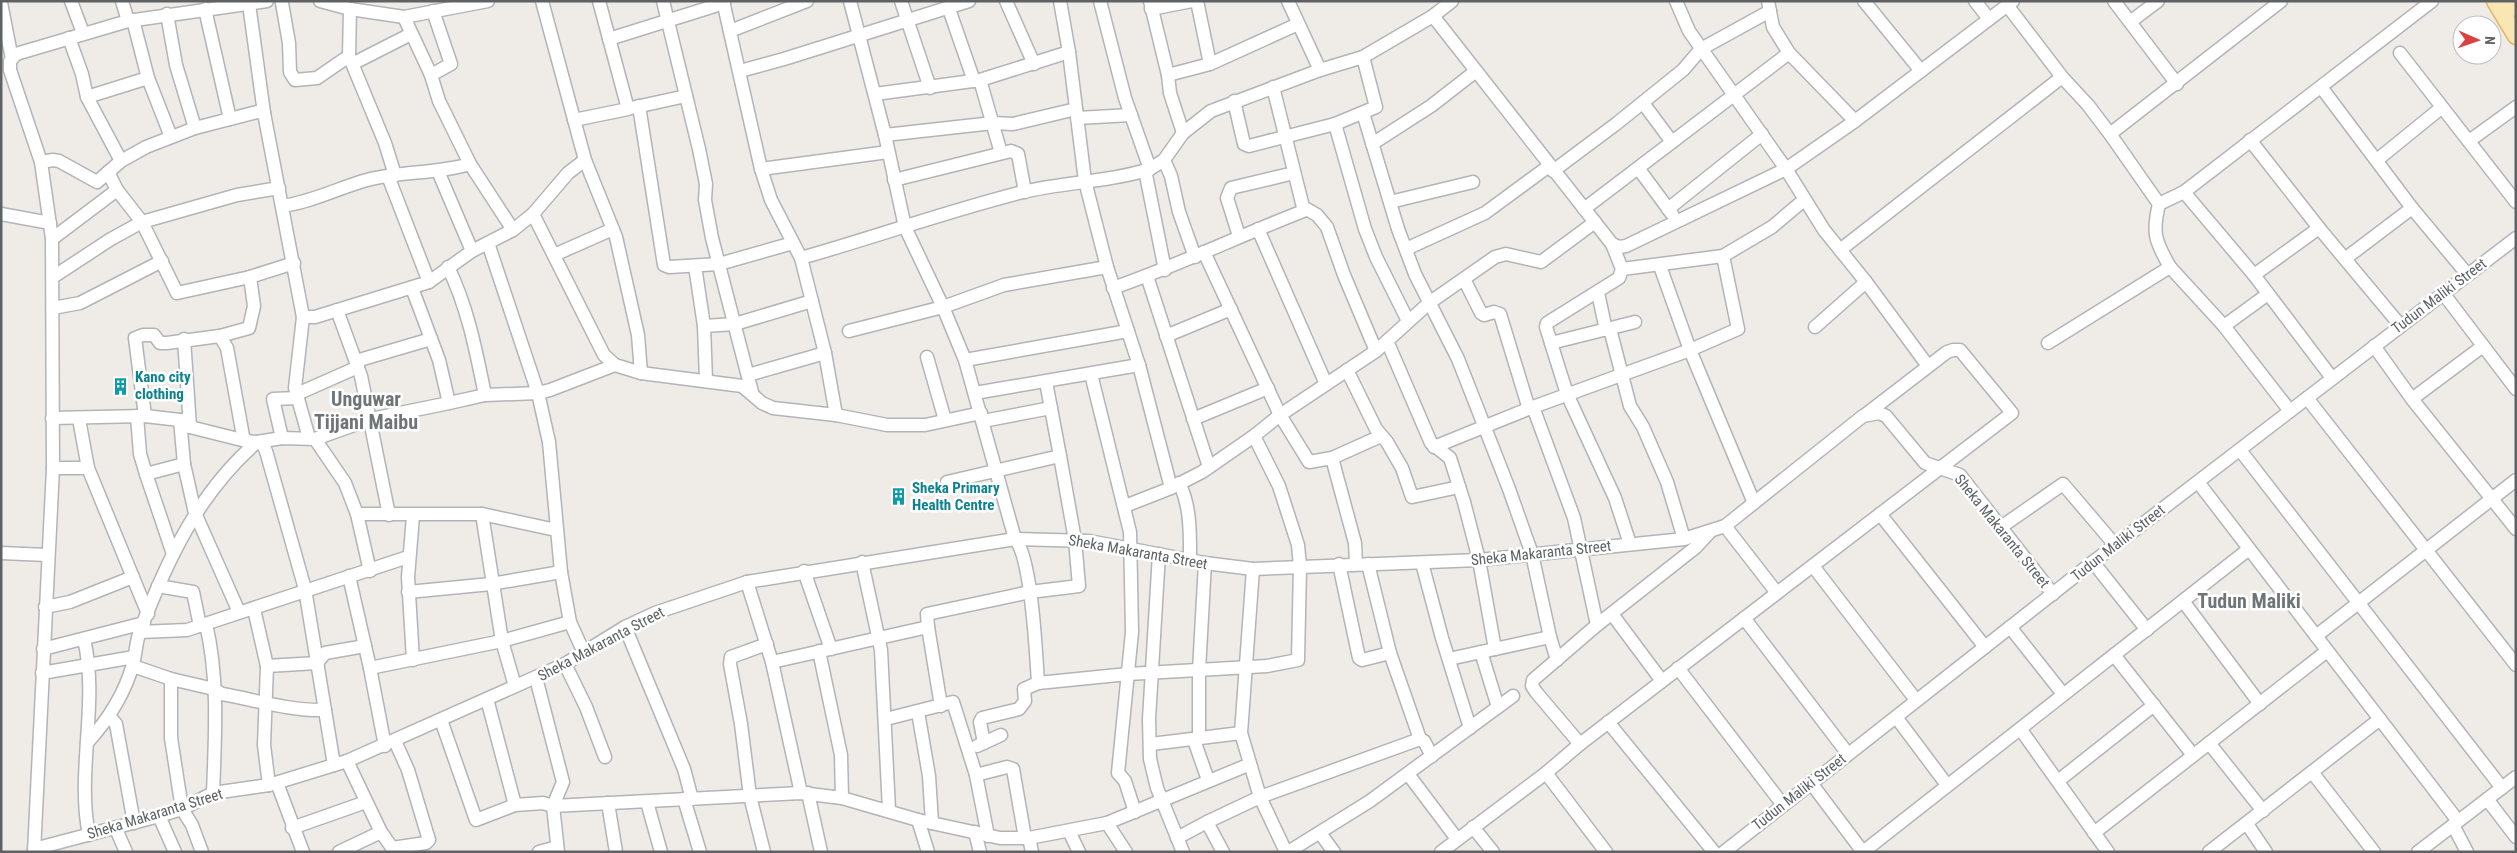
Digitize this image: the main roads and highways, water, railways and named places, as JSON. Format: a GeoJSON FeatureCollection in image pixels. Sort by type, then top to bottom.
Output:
{"type":"FeatureCollection","features":[{"type":"Feature","properties":{"kind":"main road"},"geometry":{"type":"LineString","coordinates":[[2495,1],[2516,36]]}},
{"type":"Feature","properties":{"kind":"main road"},"geometry":{"type":"LineString","coordinates":[[2512,1],[2516,8]]}},
{"type":"Feature","properties":{"kind":"place","name":"Kano city clothing"},"geometry":{"type":"Point","coordinates":[121,386]}},
{"type":"Feature","properties":{"kind":"place","name":"Sheka Primary Health Centre"},"geometry":{"type":"Point","coordinates":[898,497]}},
{"type":"Feature","properties":{"kind":"district","name":"Unguwar Tijjani Maibu"},"geometry":{"type":"Point","coordinates":[366,410]}},
{"type":"Feature","properties":{"kind":"district","name":"Tudun Maliki"},"geometry":{"type":"Point","coordinates":[2249,601]}}]}
